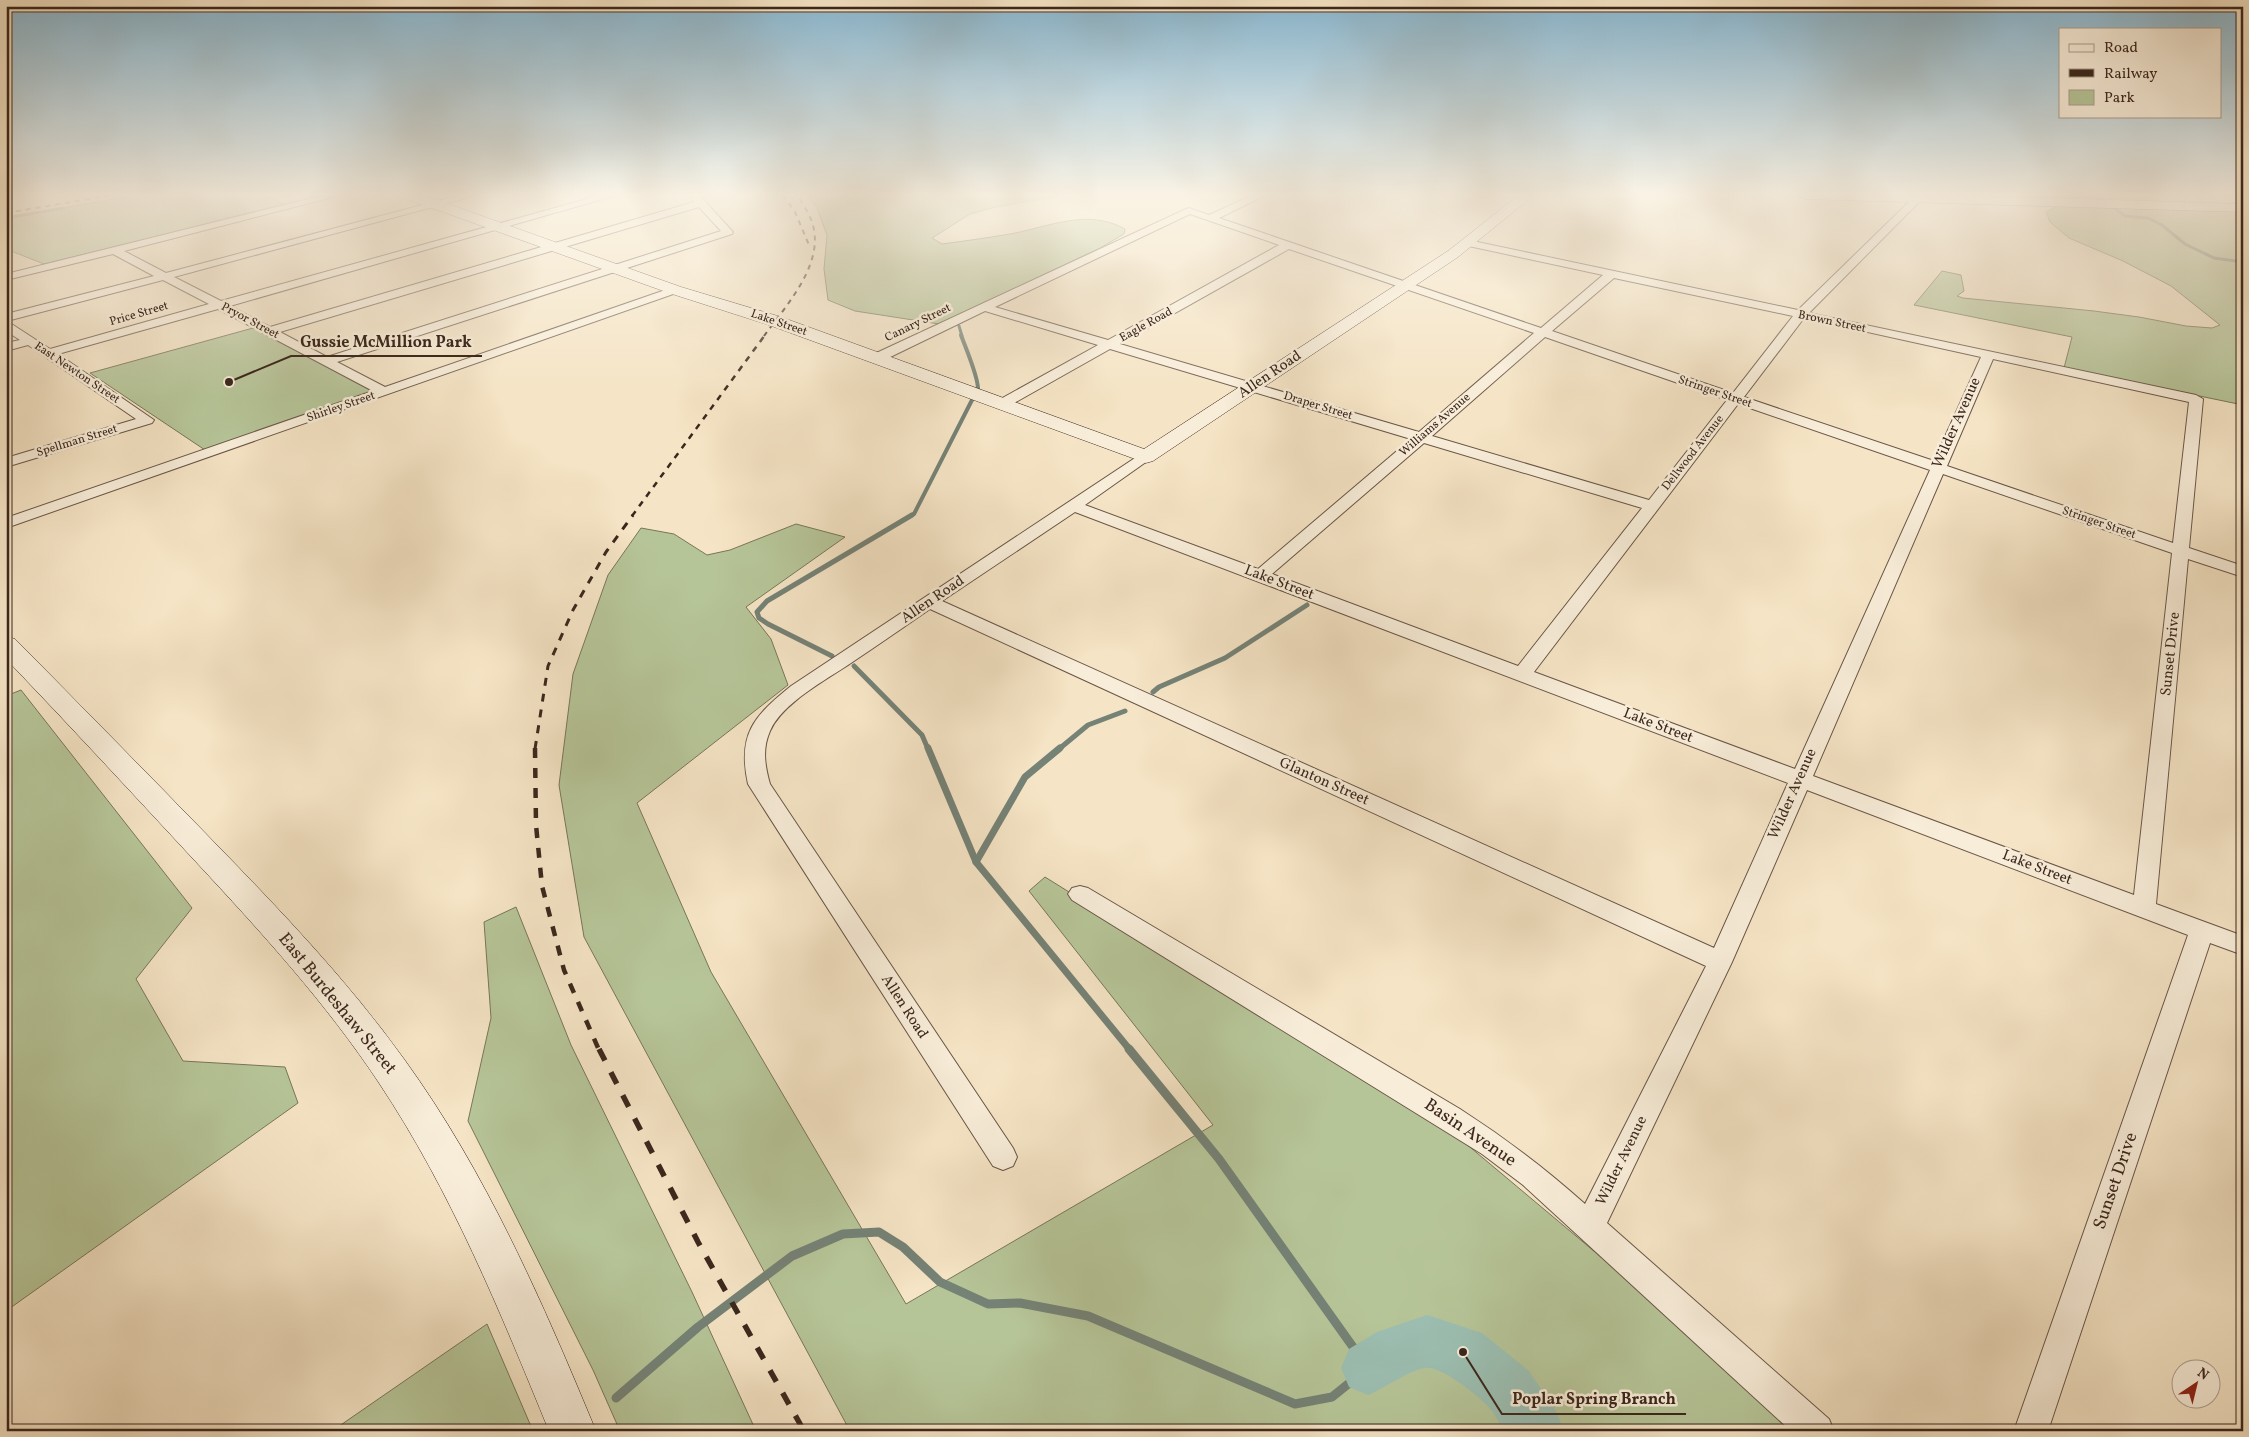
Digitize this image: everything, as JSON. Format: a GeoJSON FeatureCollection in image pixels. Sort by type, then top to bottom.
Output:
{"type":"FeatureCollection","features":[{"type":"Feature","properties":{"kind":"street"},"geometry":{"type":"LineString","coordinates":[[6,277],[66,262]]}},
{"type":"Feature","properties":{"kind":"street","name":"Pryor Street"},"geometry":{"type":"LineString","coordinates":[[137,262],[385,392]]}},
{"type":"Feature","properties":{"kind":"street"},"geometry":{"type":"LineString","coordinates":[[6,318],[217,262]]}},
{"type":"Feature","properties":{"kind":"street","name":"Price Street"},"geometry":{"type":"LineString","coordinates":[[49,353],[376,262]]}},
{"type":"Feature","properties":{"kind":"street"},"geometry":{"type":"LineString","coordinates":[[270,331],[500,262]]}},
{"type":"Feature","properties":{"kind":"street","name":"Lake Street"},"geometry":{"type":"LineString","coordinates":[[596,262],[675,290],[775,321],[1146,457]]}},
{"type":"Feature","properties":{"kind":"street"},"geometry":{"type":"LineString","coordinates":[[327,361],[635,262]]}},
{"type":"Feature","properties":{"kind":"street","name":"Canary Street"},"geometry":{"type":"LineString","coordinates":[[877,358],[1079,262]]}},
{"type":"Feature","properties":{"kind":"street","name":"Eagle Road"},"geometry":{"type":"LineString","coordinates":[[1002,404],[1258,262]]}},
{"type":"Feature","properties":{"kind":"street","name":"Stringer Street"},"geometry":{"type":"LineString","coordinates":[[1338,262],[2243,572]]}},
{"type":"Feature","properties":{"kind":"street","name":"Allen Road"},"geometry":{"type":"LineString","coordinates":[[1002,1158],[759,784],[754,767],[756,736],[765,721],[798,690],[1439,262]]}},
{"type":"Feature","properties":{"kind":"street","name":"Brown Street"},"geometry":{"type":"LineString","coordinates":[[1556,262],[2196,399]]}},
{"type":"Feature","properties":{"kind":"street","name":"Dellwood Avenue"},"geometry":{"type":"LineString","coordinates":[[1522,674],[1800,315],[1853,262]]}},
{"type":"Feature","properties":{"kind":"street","name":"Williams Avenue"},"geometry":{"type":"LineString","coordinates":[[1260,576],[1611,274]]}},
{"type":"Feature","properties":{"kind":"street","name":"Shirley Street"},"geometry":{"type":"LineString","coordinates":[[6,523],[675,290]]}},
{"type":"Feature","properties":{"kind":"street","name":"Draper Street"},"geometry":{"type":"LineString","coordinates":[[983,307],[1652,506]]}},
{"type":"Feature","properties":{"kind":"street","name":"East Newton Street"},"geometry":{"type":"LineString","coordinates":[[6,325],[148,420]]}},
{"type":"Feature","properties":{"kind":"street"},"geometry":{"type":"LineString","coordinates":[[6,347],[30,341]]}},
{"type":"Feature","properties":{"kind":"street","name":"Wilder Avenue"},"geometry":{"type":"LineString","coordinates":[[1589,1228],[1720,962],[1988,355]]}},
{"type":"Feature","properties":{"kind":"street","name":"Sunset Drive"},"geometry":{"type":"LineString","coordinates":[[2144,909],[2196,399]]}},
{"type":"Feature","properties":{"kind":"street","name":"Spellman Street"},"geometry":{"type":"LineString","coordinates":[[6,463],[148,420]]}},
{"type":"Feature","properties":{"kind":"street","name":"Lake Street"},"geometry":{"type":"LineString","coordinates":[[1074,506],[2243,946]]}},
{"type":"Feature","properties":{"kind":"street","name":"Glanton Street"},"geometry":{"type":"LineString","coordinates":[[929,602],[1720,962]]}},
{"type":"Feature","properties":{"kind":"street","name":"East Burdeshaw Street"},"geometry":{"type":"LineString","coordinates":[[6,644],[286,939],[355,1022],[393,1073],[471,1205],[510,1284],[573,1431]]}},
{"type":"Feature","properties":{"kind":"street","name":"Basin Avenue"},"geometry":{"type":"LineString","coordinates":[[1080,894],[1492,1145],[1533,1176],[1817,1431]]}},
{"type":"Feature","properties":{"kind":"street","name":"Sunset Drive"},"geometry":{"type":"LineString","coordinates":[[2031,1431],[2202,930]]}},
{"type":"Feature","properties":{"kind":"green space"},"geometry":{"type":"Polygon","coordinates":[[[825,262],[1070,262],[939,324],[855,311],[828,300],[825,262]]]}},
{"type":"Feature","properties":{"kind":"green space"},"geometry":{"type":"Polygon","coordinates":[[[2125,262],[2243,262],[2243,405],[2064,368],[2072,337],[1914,305],[1942,271],[1961,275],[1964,291],[1957,296],[1963,298],[2094,311],[2186,326],[2212,328],[2220,325],[2171,286],[2125,262]]]}},
{"type":"Feature","properties":{"kind":"green space"},"geometry":{"type":"Polygon","coordinates":[[[253,328],[371,390],[371,393],[205,450],[90,373],[253,328]]]}},
{"type":"Feature","properties":{"kind":"green space"},"geometry":{"type":"Polygon","coordinates":[[[796,524],[845,537],[746,607],[771,639],[788,685],[637,803],[711,972],[906,1304],[1213,1125],[1029,891],[1045,877],[1446,1127],[1632,1283],[1794,1431],[850,1431],[584,937],[559,785],[573,674],[608,575],[641,528],[674,534],[707,555],[730,550],[796,524]]]}},
{"type":"Feature","properties":{"kind":"green space"},"geometry":{"type":"Polygon","coordinates":[[[21,690],[192,908],[136,979],[183,1061],[285,1067],[298,1103],[6,1311],[6,696],[21,690]]]}},
{"type":"Feature","properties":{"kind":"green space"},"geometry":{"type":"Polygon","coordinates":[[[516,907],[571,1045],[692,1292],[756,1431],[620,1431],[593,1370],[468,1121],[491,1018],[484,922],[516,907]]]}},
{"type":"Feature","properties":{"kind":"green space"},"geometry":{"type":"Polygon","coordinates":[[[487,1324],[533,1431],[332,1431],[487,1324]]]}},
{"type":"Feature","properties":{"kind":"waterway"},"geometry":{"type":"LineString","coordinates":[[959,326],[962,336]]}},
{"type":"Feature","properties":{"kind":"waterway"},"geometry":{"type":"LineString","coordinates":[[961,335],[974,370],[978,389]]}},
{"type":"Feature","properties":{"kind":"waterway"},"geometry":{"type":"LineString","coordinates":[[912,515],[972,400]]}},
{"type":"Feature","properties":{"kind":"waterway"},"geometry":{"type":"LineString","coordinates":[[832,656],[768,624],[759,618],[757,612],[767,601],[912,515]]}},
{"type":"Feature","properties":{"kind":"waterway"},"geometry":{"type":"LineString","coordinates":[[1153,692],[1159,687],[1225,658],[1307,605]]}},
{"type":"Feature","properties":{"kind":"waterway"},"geometry":{"type":"LineString","coordinates":[[854,666],[922,735],[928,749]]}},
{"type":"Feature","properties":{"kind":"waterway"},"geometry":{"type":"LineString","coordinates":[[1059,749],[1088,725],[1125,711]]}},
{"type":"Feature","properties":{"kind":"waterway"},"geometry":{"type":"LineString","coordinates":[[928,748],[976,862]]}},
{"type":"Feature","properties":{"kind":"waterway"},"geometry":{"type":"LineString","coordinates":[[976,862],[1025,777],[1060,748]]}},
{"type":"Feature","properties":{"kind":"waterway"},"geometry":{"type":"LineString","coordinates":[[976,862],[1130,1050]]}},
{"type":"Feature","properties":{"kind":"waterway"},"geometry":{"type":"LineString","coordinates":[[616,1398],[698,1327],[792,1256],[843,1234],[879,1232],[903,1247],[940,1282],[988,1304],[1020,1303],[1088,1316],[1295,1404],[1332,1397],[1368,1368],[1219,1159],[1129,1049]]}},
{"type":"Feature","properties":{"kind":"waterway"},"geometry":{"type":"LineString","coordinates":[[1368,1368],[1396,1351],[1427,1341],[1463,1352],[1510,1390],[1536,1431]]}},
{"type":"Feature","properties":{"kind":"railway"},"geometry":{"type":"LineString","coordinates":[[764,336],[791,300],[807,273],[811,262]]}},
{"type":"Feature","properties":{"kind":"railway"},"geometry":{"type":"LineString","coordinates":[[632,516],[765,335]]}},
{"type":"Feature","properties":{"kind":"railway"},"geometry":{"type":"LineString","coordinates":[[535,749],[548,666],[573,610],[606,552],[633,515]]}},
{"type":"Feature","properties":{"kind":"railway"},"geometry":{"type":"LineString","coordinates":[[535,749],[536,825],[542,886],[564,970],[599,1050]]}},
{"type":"Feature","properties":{"kind":"railway"},"geometry":{"type":"LineString","coordinates":[[599,1049],[698,1242],[804,1431]]}},
{"type":"Feature","properties":{"kind":"place","name":"Gussie McMillion Park"},"geometry":{"type":"Point","coordinates":[229,382]}},
{"type":"Feature","properties":{"kind":"place","name":"Poplar Spring Branch"},"geometry":{"type":"Point","coordinates":[1463,1352]}}]}
